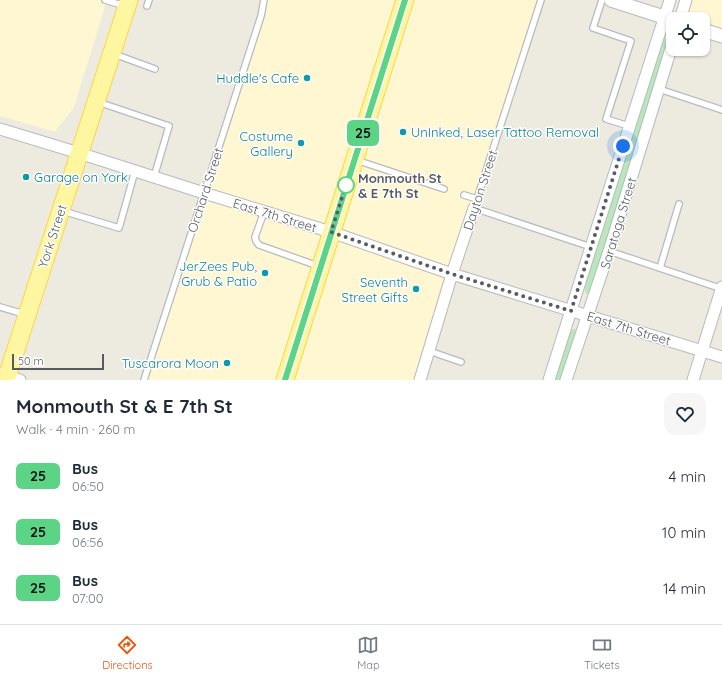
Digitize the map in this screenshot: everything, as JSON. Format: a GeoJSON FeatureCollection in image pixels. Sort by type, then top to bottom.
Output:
{"type":"FeatureCollection","features":[{"type":"Feature","properties":{"kind":"main road"},"geometry":{"type":"LineString","coordinates":[[285,380],[405,0]]}},
{"type":"Feature","properties":{"kind":"main road","name":"York Street"},"geometry":{"type":"LineString","coordinates":[[8,377],[60,210],[128,3]]}},
{"type":"Feature","properties":{"kind":"street"},"geometry":{"type":"LineString","coordinates":[[611,0],[666,18]]}},
{"type":"Feature","properties":{"kind":"street","name":"Saratoga Street"},"geometry":{"type":"LineString","coordinates":[[669,12],[670,0]]}},
{"type":"Feature","properties":{"kind":"street"},"geometry":{"type":"LineString","coordinates":[[682,12],[686,0]]}},
{"type":"Feature","properties":{"kind":"street","name":"Saratoga Street"},"geometry":{"type":"LineString","coordinates":[[549,380],[629,126],[666,27]]}},
{"type":"Feature","properties":{"kind":"street"},"geometry":{"type":"LineString","coordinates":[[710,32],[722,36]]}},
{"type":"Feature","properties":{"kind":"street","name":"Saratoga Street"},"geometry":{"type":"LineString","coordinates":[[566,380],[609,251],[669,56]]}},
{"type":"Feature","properties":{"kind":"street","name":"East 7th Street"},"geometry":{"type":"LineString","coordinates":[[0,129],[331,232],[452,274],[722,357]]}},
{"type":"Feature","properties":{"kind":"street","name":"Dayton Street"},"geometry":{"type":"LineString","coordinates":[[420,380],[475,203]]}},
{"type":"Feature","properties":{"kind":"street"},"geometry":{"type":"LineString","coordinates":[[693,380],[722,288]]}},
{"type":"Feature","properties":{"kind":"lane"},"geometry":{"type":"LineString","coordinates":[[104,0],[128,3]]}},
{"type":"Feature","properties":{"kind":"lane"},"geometry":{"type":"LineString","coordinates":[[147,6],[149,0]]}},
{"type":"Feature","properties":{"kind":"lane","name":"Orchard Street"},"geometry":{"type":"LineString","coordinates":[[144,380],[261,16],[264,0]]}},
{"type":"Feature","properties":{"kind":"lane","name":"Dayton Street"},"geometry":{"type":"LineString","coordinates":[[475,203],[541,0]]}},
{"type":"Feature","properties":{"kind":"lane"},"geometry":{"type":"LineString","coordinates":[[602,0],[593,28],[631,41],[606,119],[629,126]]}},
{"type":"Feature","properties":{"kind":"lane"},"geometry":{"type":"LineString","coordinates":[[112,54],[155,69]]}},
{"type":"Feature","properties":{"kind":"lane"},"geometry":{"type":"LineString","coordinates":[[659,89],[722,110]]}},
{"type":"Feature","properties":{"kind":"lane"},"geometry":{"type":"LineString","coordinates":[[96,102],[169,126],[154,177]]}},
{"type":"Feature","properties":{"kind":"lane"},"geometry":{"type":"LineString","coordinates":[[354,159],[444,189]]}},
{"type":"Feature","properties":{"kind":"lane"},"geometry":{"type":"LineString","coordinates":[[60,210],[119,228],[135,171]]}},
{"type":"Feature","properties":{"kind":"lane"},"geometry":{"type":"LineString","coordinates":[[464,195],[475,203],[590,247]]}},
{"type":"Feature","properties":{"kind":"lane"},"geometry":{"type":"LineString","coordinates":[[660,268],[680,204]]}},
{"type":"Feature","properties":{"kind":"lane"},"geometry":{"type":"LineString","coordinates":[[264,212],[255,237],[256,242],[259,245],[321,267]]}},
{"type":"Feature","properties":{"kind":"lane"},"geometry":{"type":"LineString","coordinates":[[609,251],[722,288]]}},
{"type":"Feature","properties":{"kind":"lane"},"geometry":{"type":"LineString","coordinates":[[0,307],[27,315]]}},
{"type":"Feature","properties":{"kind":"lane"},"geometry":{"type":"LineString","coordinates":[[429,351],[461,362]]}},
{"type":"Feature","properties":{"kind":"shaded area"},"geometry":{"type":"Polygon","coordinates":[[[0,0],[107,0],[74,107],[55,132],[0,116],[0,0]]]}},
{"type":"Feature","properties":{"kind":"shaded area"},"geometry":{"type":"Polygon","coordinates":[[[264,0],[541,0],[420,380],[144,380],[264,0]]]}},
{"type":"Feature","properties":{"kind":"shaded area"},"geometry":{"type":"Polygon","coordinates":[[[686,0],[722,0],[722,36],[710,32],[710,12],[682,12],[686,0]]]}},
{"type":"Feature","properties":{"kind":"green space"},"geometry":{"type":"Polygon","coordinates":[[[666,38],[666,51],[591,288],[586,294],[585,286],[664,39],[666,38]]]}},
{"type":"Feature","properties":{"kind":"green space"},"geometry":{"type":"Polygon","coordinates":[[[576,329],[577,332],[562,380],[555,380],[569,336],[571,331],[576,329]]]}},
{"type":"Feature","properties":{"kind":"bus line","name":"25"},"geometry":{"type":"LineString","coordinates":[[285,380],[405,0]]}},
{"type":"Feature","properties":{"kind":"place","name":"Huddle's Cafe"},"geometry":{"type":"Point","coordinates":[307,78]}},
{"type":"Feature","properties":{"kind":"place","name":"UnInked, Laser Tattoo Removal"},"geometry":{"type":"Point","coordinates":[403,132]}},
{"type":"Feature","properties":{"kind":"place","name":"Costume Gallery"},"geometry":{"type":"Point","coordinates":[301,143]}},
{"type":"Feature","properties":{"kind":"place","name":"Garage on York"},"geometry":{"type":"Point","coordinates":[26,177]}},
{"type":"Feature","properties":{"kind":"place","name":"Monmouth St & E 7th St"},"geometry":{"type":"Point","coordinates":[346,185]}},
{"type":"Feature","properties":{"kind":"place","name":"JerZees Pub, Grub & Patio"},"geometry":{"type":"Point","coordinates":[265,273]}},
{"type":"Feature","properties":{"kind":"place","name":"Seventh Street Gifts"},"geometry":{"type":"Point","coordinates":[416,289]}},
{"type":"Feature","properties":{"kind":"place","name":"Tuscarora Moon"},"geometry":{"type":"Point","coordinates":[227,363]}},
{"type":"Feature","properties":{"kind":"route"},"geometry":{"type":"LineString","coordinates":[[346,185],[331,232],[452,274],[571,311],[623,146]]}}]}
